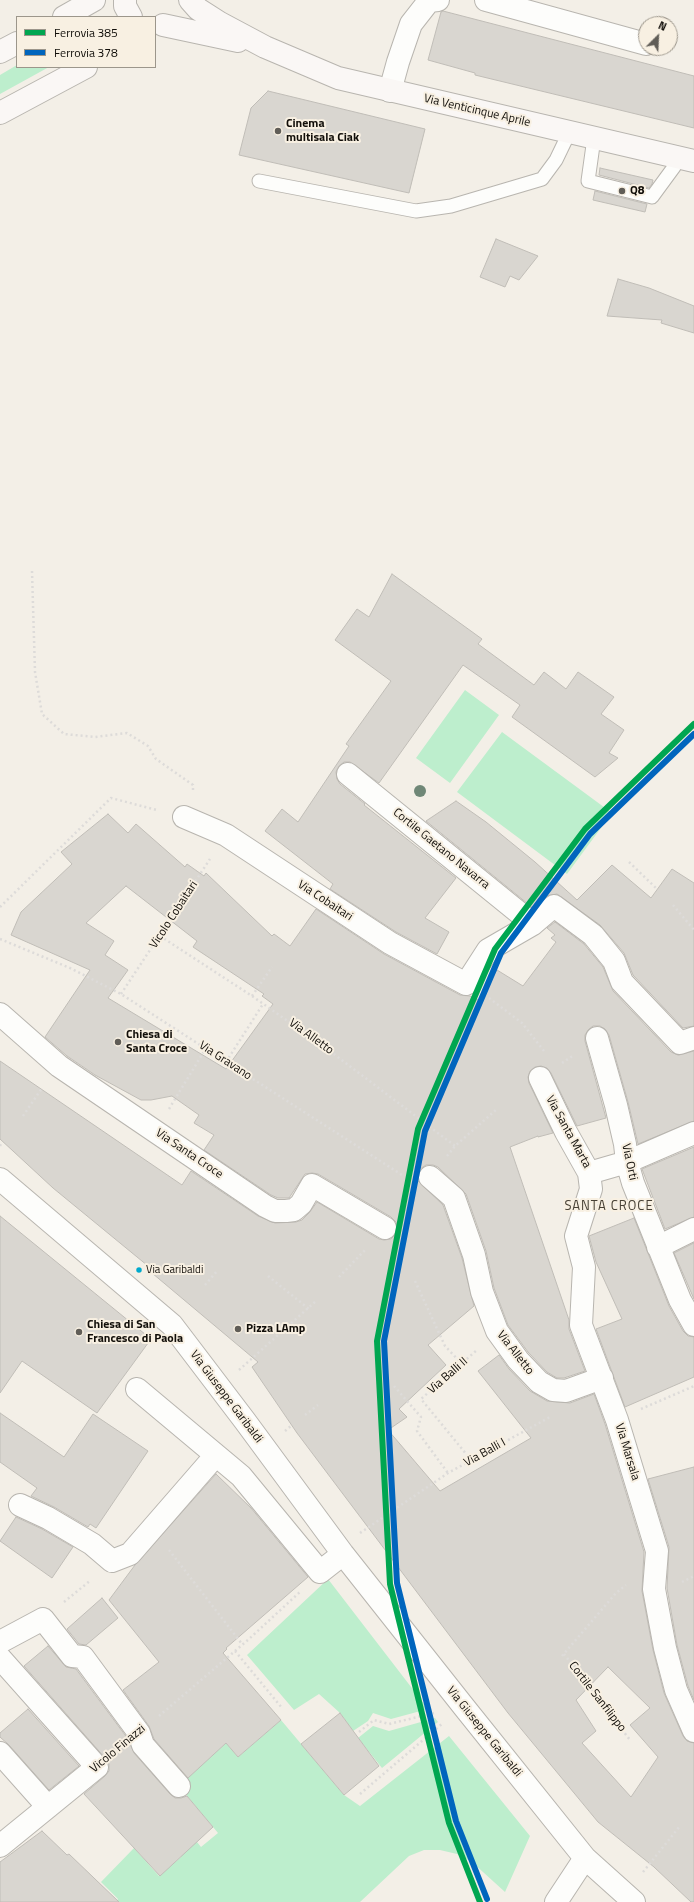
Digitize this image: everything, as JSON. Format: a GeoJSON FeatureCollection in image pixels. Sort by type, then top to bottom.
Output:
{"type":"FeatureCollection","features":[{"type":"Feature","properties":{"kind":"main road"},"geometry":{"type":"LineString","coordinates":[[66,16],[94,0]]}},
{"type":"Feature","properties":{"kind":"main road"},"geometry":{"type":"LineString","coordinates":[[125,0],[125,6],[130,16]]}},
{"type":"Feature","properties":{"kind":"main road"},"geometry":{"type":"LineString","coordinates":[[158,27],[174,16],[179,0]]}},
{"type":"Feature","properties":{"kind":"main road"},"geometry":{"type":"LineString","coordinates":[[190,0],[198,8],[220,23],[265,47]]}},
{"type":"Feature","properties":{"kind":"main road"},"geometry":{"type":"LineString","coordinates":[[158,27],[265,47]]}},
{"type":"Feature","properties":{"kind":"main road"},"geometry":{"type":"LineString","coordinates":[[0,52],[16,44]]}},
{"type":"Feature","properties":{"kind":"main road","name":"Via Venticinque Aprile"},"geometry":{"type":"LineString","coordinates":[[265,47],[338,78],[569,133],[686,159]]}},
{"type":"Feature","properties":{"kind":"main road"},"geometry":{"type":"LineString","coordinates":[[0,113],[84,68]]}},
{"type":"Feature","properties":{"kind":"street"},"geometry":{"type":"LineString","coordinates":[[390,91],[411,24],[429,1],[438,0]]}},
{"type":"Feature","properties":{"kind":"street"},"geometry":{"type":"LineString","coordinates":[[486,0],[638,42]]}},
{"type":"Feature","properties":{"kind":"street","name":"Cortile Gaetano Navarra"},"geometry":{"type":"LineString","coordinates":[[348,774],[533,924]]}},
{"type":"Feature","properties":{"kind":"street","name":"Via Cobaitari"},"geometry":{"type":"LineString","coordinates":[[191,819],[226,835],[390,943],[466,984]]}},
{"type":"Feature","properties":{"kind":"street"},"geometry":{"type":"LineString","coordinates":[[466,984],[488,950],[533,924],[554,906],[593,935],[614,961],[622,982],[680,1043],[694,1038]]}},
{"type":"Feature","properties":{"kind":"street","name":"Via Santa Croce"},"geometry":{"type":"LineString","coordinates":[[0,1014],[59,1066],[266,1206],[275,1211],[294,1210],[301,1204],[312,1186],[385,1228]]}},
{"type":"Feature","properties":{"kind":"street","name":"Via Orti"},"geometry":{"type":"LineString","coordinates":[[597,1038],[626,1144],[627,1162],[658,1247],[680,1300],[694,1325]]}},
{"type":"Feature","properties":{"kind":"street","name":"Via Santa Marta"},"geometry":{"type":"LineString","coordinates":[[540,1078],[566,1132],[590,1173],[627,1162],[694,1133]]}},
{"type":"Feature","properties":{"kind":"street","name":"Via Marsala"},"geometry":{"type":"LineString","coordinates":[[590,1173],[591,1189],[576,1236],[584,1267],[581,1325],[617,1420],[657,1551],[654,1590],[665,1648],[676,1690],[694,1731]]}},
{"type":"Feature","properties":{"kind":"street","name":"Via Alletto"},"geometry":{"type":"LineString","coordinates":[[430,1177],[454,1198],[474,1255],[482,1292],[497,1331],[518,1360],[546,1388],[560,1392],[602,1378]]}},
{"type":"Feature","properties":{"kind":"street","name":"Via Giuseppe Garibaldi"},"geometry":{"type":"LineString","coordinates":[[2,1186],[172,1326],[245,1421],[343,1554],[459,1701],[585,1858],[634,1902]]}},
{"type":"Feature","properties":{"kind":"street"},"geometry":{"type":"LineString","coordinates":[[658,1247],[694,1229]]}},
{"type":"Feature","properties":{"kind":"street"},"geometry":{"type":"LineString","coordinates":[[137,1389],[241,1476],[320,1572],[343,1554]]}},
{"type":"Feature","properties":{"kind":"street"},"geometry":{"type":"LineString","coordinates":[[20,1505],[48,1518],[92,1544],[112,1561],[130,1554],[216,1455]]}},
{"type":"Feature","properties":{"kind":"street"},"geometry":{"type":"LineString","coordinates":[[0,1642],[43,1619],[72,1656],[83,1657],[139,1732],[143,1745],[179,1786]]}},
{"type":"Feature","properties":{"kind":"street","name":"Vicolo Finazzi"},"geometry":{"type":"LineString","coordinates":[[0,1658],[97,1767],[0,1846]]}},
{"type":"Feature","properties":{"kind":"street"},"geometry":{"type":"LineString","coordinates":[[0,1754],[48,1807]]}},
{"type":"Feature","properties":{"kind":"street"},"geometry":{"type":"LineString","coordinates":[[556,1902],[585,1858]]}},
{"type":"Feature","properties":{"kind":"lane"},"geometry":{"type":"LineString","coordinates":[[259,181],[416,211],[451,206],[542,179],[556,160],[569,133]]}},
{"type":"Feature","properties":{"kind":"lane"},"geometry":{"type":"LineString","coordinates":[[594,138],[588,181],[652,197],[674,167],[686,159]]}},
{"type":"Feature","properties":{"kind":"path"},"geometry":{"type":"LineString","coordinates":[[32,571],[35,672],[42,714],[64,734],[95,737],[127,733],[148,746],[156,759],[193,785],[191,819]]}},
{"type":"Feature","properties":{"kind":"path"},"geometry":{"type":"LineString","coordinates":[[0,907],[111,798],[158,810]]}},
{"type":"Feature","properties":{"kind":"path","name":"Vicolo Cobaitari"},"geometry":{"type":"LineString","coordinates":[[121,994],[226,835]]}},
{"type":"Feature","properties":{"kind":"path"},"geometry":{"type":"LineString","coordinates":[[629,862],[657,889]]}},
{"type":"Feature","properties":{"kind":"path"},"geometry":{"type":"LineString","coordinates":[[673,905],[694,930]]}},
{"type":"Feature","properties":{"kind":"path","name":"Via Alletto"},"geometry":{"type":"LineString","coordinates":[[160,936],[252,996],[322,1045],[455,1146],[497,1109]]}},
{"type":"Feature","properties":{"kind":"path","name":"Via Gravano"},"geometry":{"type":"LineString","coordinates":[[0,939],[70,968],[121,994],[408,1178]]}},
{"type":"Feature","properties":{"kind":"path"},"geometry":{"type":"LineString","coordinates":[[252,996],[272,968]]}},
{"type":"Feature","properties":{"kind":"path"},"geometry":{"type":"LineString","coordinates":[[466,984],[498,1003],[522,1023],[546,1053]]}},
{"type":"Feature","properties":{"kind":"path"},"geometry":{"type":"LineString","coordinates":[[226,1062],[263,1004]]}},
{"type":"Feature","properties":{"kind":"path"},"geometry":{"type":"LineString","coordinates":[[169,1108],[206,1048]]}},
{"type":"Feature","properties":{"kind":"path"},"geometry":{"type":"LineString","coordinates":[[0,1146],[2,1142]]}},
{"type":"Feature","properties":{"kind":"path"},"geometry":{"type":"LineString","coordinates":[[339,1277],[385,1228]]}},
{"type":"Feature","properties":{"kind":"path"},"geometry":{"type":"LineString","coordinates":[[205,1285],[218,1270]]}},
{"type":"Feature","properties":{"kind":"path"},"geometry":{"type":"LineString","coordinates":[[268,1276],[309,1309]]}},
{"type":"Feature","properties":{"kind":"path"},"geometry":{"type":"LineString","coordinates":[[415,1281],[446,1346],[462,1364]]}},
{"type":"Feature","properties":{"kind":"path"},"geometry":{"type":"LineString","coordinates":[[247,1363],[309,1309],[316,1301]]}},
{"type":"Feature","properties":{"kind":"path","name":"Via Balli II"},"geometry":{"type":"LineString","coordinates":[[470,1461],[467,1455],[421,1399],[462,1364],[497,1331]]}},
{"type":"Feature","properties":{"kind":"path"},"geometry":{"type":"LineString","coordinates":[[394,1386],[421,1417],[417,1431],[448,1473]]}},
{"type":"Feature","properties":{"kind":"path"},"geometry":{"type":"LineString","coordinates":[[617,1420],[694,1386]]}},
{"type":"Feature","properties":{"kind":"path"},"geometry":{"type":"LineString","coordinates":[[305,1415],[318,1405]]}},
{"type":"Feature","properties":{"kind":"path","name":"Via Balli I"},"geometry":{"type":"LineString","coordinates":[[369,1525],[448,1473],[556,1414]]}},
{"type":"Feature","properties":{"kind":"path"},"geometry":{"type":"LineString","coordinates":[[283,1432],[292,1425]]}},
{"type":"Feature","properties":{"kind":"path"},"geometry":{"type":"LineString","coordinates":[[152,1528],[242,1644]]}},
{"type":"Feature","properties":{"kind":"path"},"geometry":{"type":"LineString","coordinates":[[43,1619],[112,1561]]}},
{"type":"Feature","properties":{"kind":"path","name":"Vicolo Finazzi"},"geometry":{"type":"LineString","coordinates":[[139,1732],[235,1651],[320,1572]]}},
{"type":"Feature","properties":{"kind":"path","name":"Cortile Sanfilippo"},"geometry":{"type":"LineString","coordinates":[[630,1582],[616,1593],[563,1655],[630,1740]]}},
{"type":"Feature","properties":{"kind":"path"},"geometry":{"type":"LineString","coordinates":[[235,1651],[282,1708]]}},
{"type":"Feature","properties":{"kind":"path"},"geometry":{"type":"LineString","coordinates":[[359,1732],[374,1720],[389,1724],[432,1714],[459,1701]]}},
{"type":"Feature","properties":{"kind":"path"},"geometry":{"type":"LineString","coordinates":[[360,1794],[459,1701]]}},
{"type":"Feature","properties":{"kind":"path"},"geometry":{"type":"LineString","coordinates":[[651,1862],[680,1826]]}},
{"type":"Feature","properties":{"kind":"green space"},"geometry":{"type":"Polygon","coordinates":[[[16,66],[16,68],[47,68],[0,94],[0,75],[16,66]]]}},
{"type":"Feature","properties":{"kind":"green space"},"geometry":{"type":"Polygon","coordinates":[[[465,690],[499,715],[450,783],[416,758],[465,690]]]}},
{"type":"Feature","properties":{"kind":"green space"},"geometry":{"type":"Polygon","coordinates":[[[502,732],[612,813],[567,874],[457,792],[502,732]]]}},
{"type":"Feature","properties":{"kind":"green space"},"geometry":{"type":"Polygon","coordinates":[[[328,1579],[428,1709],[391,1719],[373,1713],[368,1721],[353,1731],[340,1713],[319,1694],[294,1710],[247,1655],[328,1579]]]}},
{"type":"Feature","properties":{"kind":"green space"},"geometry":{"type":"Polygon","coordinates":[[[435,1718],[438,1722],[382,1768],[358,1738],[373,1726],[389,1731],[435,1718]]]}},
{"type":"Feature","properties":{"kind":"green space"},"geometry":{"type":"Polygon","coordinates":[[[281,1720],[344,1795],[360,1806],[449,1736],[530,1836],[505,1892],[472,1862],[457,1854],[440,1850],[424,1850],[409,1856],[360,1902],[116,1902],[118,1899],[101,1882],[134,1848],[159,1876],[181,1857],[177,1817],[201,1847],[218,1833],[183,1791],[190,1786],[186,1779],[226,1743],[238,1757],[281,1720]]]}},
{"type":"Feature","properties":{"kind":"building"},"geometry":{"type":"Polygon","coordinates":[[[443,11],[694,76],[694,128],[475,75],[475,73],[428,60],[441,12],[443,11]]]}},
{"type":"Feature","properties":{"kind":"building"},"geometry":{"type":"Polygon","coordinates":[[[268,91],[425,129],[409,193],[239,155],[251,108],[268,91]]]}},
{"type":"Feature","properties":{"kind":"building"},"geometry":{"type":"Polygon","coordinates":[[[600,168],[653,180],[652,184],[649,188],[599,175],[600,168]]]}},
{"type":"Feature","properties":{"kind":"building"},"geometry":{"type":"Polygon","coordinates":[[[595,191],[647,204],[645,212],[593,200],[595,191]]]}},
{"type":"Feature","properties":{"kind":"building"},"geometry":{"type":"Polygon","coordinates":[[[496,239],[538,256],[519,280],[510,276],[505,287],[480,277],[496,239]]]}},
{"type":"Feature","properties":{"kind":"building"},"geometry":{"type":"Polygon","coordinates":[[[618,279],[649,288],[694,306],[694,333],[661,323],[662,320],[607,316],[618,279]]]}},
{"type":"Feature","properties":{"kind":"building"},"geometry":{"type":"Polygon","coordinates":[[[392,574],[482,639],[478,644],[534,685],[544,672],[566,689],[578,672],[614,697],[601,714],[624,730],[609,753],[618,758],[595,777],[512,717],[520,705],[463,665],[379,783],[350,762],[344,762],[339,766],[336,772],[337,779],[340,784],[365,804],[364,805],[456,878],[425,918],[449,932],[437,954],[396,932],[330,889],[333,884],[265,831],[282,809],[298,822],[349,746],[346,744],[391,681],[335,640],[357,609],[369,617],[392,574]]]}},
{"type":"Feature","properties":{"kind":"building"},"geometry":{"type":"Polygon","coordinates":[[[456,801],[486,822],[535,862],[577,900],[612,865],[651,898],[672,869],[694,883],[694,1026],[683,1028],[633,975],[624,953],[600,925],[557,894],[546,896],[533,908],[426,821],[456,801]]]}},
{"type":"Feature","properties":{"kind":"building"},"geometry":{"type":"Polygon","coordinates":[[[108,814],[128,833],[136,824],[185,867],[187,864],[204,876],[206,873],[272,936],[274,934],[290,946],[316,909],[384,954],[460,995],[470,996],[479,1000],[497,970],[523,986],[556,942],[551,938],[555,935],[547,928],[555,922],[584,944],[603,967],[613,991],[671,1052],[678,1055],[694,1051],[694,1121],[638,1144],[609,1035],[605,1029],[600,1026],[593,1026],[585,1035],[585,1041],[606,1118],[577,1126],[551,1073],[547,1068],[541,1066],[535,1067],[530,1071],[528,1077],[529,1083],[553,1133],[538,1136],[510,1147],[569,1320],[569,1329],[585,1371],[564,1378],[557,1378],[547,1372],[528,1352],[508,1325],[494,1288],[486,1251],[466,1194],[438,1167],[426,1165],[420,1169],[418,1181],[443,1205],[462,1258],[474,1306],[428,1345],[446,1365],[399,1409],[407,1417],[388,1430],[440,1491],[531,1438],[478,1371],[499,1355],[509,1369],[530,1391],[547,1401],[570,1403],[594,1394],[605,1424],[644,1552],[642,1591],[653,1650],[664,1693],[683,1736],[687,1741],[694,1743],[694,1902],[691,1902],[654,1867],[598,1822],[508,1713],[297,1433],[252,1367],[258,1362],[146,1268],[148,1266],[53,1188],[0,1139],[0,1061],[182,1185],[191,1171],[258,1216],[275,1223],[296,1222],[302,1220],[317,1202],[379,1239],[391,1239],[396,1234],[396,1222],[391,1217],[318,1174],[305,1174],[289,1198],[278,1198],[271,1195],[204,1150],[214,1135],[194,1123],[199,1115],[172,1096],[151,1100],[141,1100],[95,1075],[67,1056],[45,1037],[90,970],[11,935],[21,912],[72,864],[61,852],[108,814]],[[126,886],[86,923],[114,941],[105,955],[128,970],[108,998],[226,1069],[273,1004],[262,996],[264,994],[193,947],[197,941],[126,886]],[[608,1667],[576,1700],[596,1731],[582,1743],[631,1797],[658,1757],[630,1725],[650,1708],[608,1667]]]}},
{"type":"Feature","properties":{"kind":"building"},"geometry":{"type":"Polygon","coordinates":[[[694,1147],[694,1217],[665,1229],[642,1169],[694,1147]]]}},
{"type":"Feature","properties":{"kind":"building"},"geometry":{"type":"Polygon","coordinates":[[[0,1216],[151,1339],[97,1413],[22,1361],[0,1393],[0,1216]]]}},
{"type":"Feature","properties":{"kind":"building"},"geometry":{"type":"Polygon","coordinates":[[[634,1218],[669,1306],[683,1331],[688,1336],[694,1337],[694,1377],[625,1407],[596,1329],[622,1319],[596,1262],[589,1236],[634,1218]]]}},
{"type":"Feature","properties":{"kind":"building"},"geometry":{"type":"Polygon","coordinates":[[[694,1243],[694,1299],[674,1253],[694,1243]]]}},
{"type":"Feature","properties":{"kind":"building"},"geometry":{"type":"Polygon","coordinates":[[[0,1413],[64,1457],[93,1414],[148,1451],[96,1528],[90,1524],[88,1527],[54,1507],[31,1496],[37,1488],[0,1462],[0,1413]]]}},
{"type":"Feature","properties":{"kind":"building"},"geometry":{"type":"Polygon","coordinates":[[[694,1467],[694,1700],[688,1686],[677,1645],[667,1588],[669,1547],[648,1479],[694,1467]]]}},
{"type":"Feature","properties":{"kind":"building"},"geometry":{"type":"Polygon","coordinates":[[[216,1474],[251,1508],[308,1577],[226,1648],[227,1649],[223,1653],[281,1720],[238,1757],[226,1743],[188,1778],[154,1739],[149,1726],[123,1690],[159,1662],[109,1600],[135,1565],[216,1474]]]}},
{"type":"Feature","properties":{"kind":"building"},"geometry":{"type":"Polygon","coordinates":[[[16,1517],[42,1529],[73,1547],[52,1578],[0,1541],[16,1517]]]}},
{"type":"Feature","properties":{"kind":"building"},"geometry":{"type":"Polygon","coordinates":[[[102,1598],[118,1618],[86,1645],[79,1644],[67,1629],[102,1598]]]}},
{"type":"Feature","properties":{"kind":"building"},"geometry":{"type":"Polygon","coordinates":[[[48,1646],[66,1667],[76,1669],[128,1739],[134,1753],[170,1794],[175,1798],[187,1796],[213,1827],[160,1876],[84,1794],[105,1776],[109,1771],[109,1764],[24,1666],[48,1646]]]}},
{"type":"Feature","properties":{"kind":"building"},"geometry":{"type":"Polygon","coordinates":[[[28,1709],[79,1766],[49,1790],[0,1737],[0,1733],[28,1709]]]}},
{"type":"Feature","properties":{"kind":"building"},"geometry":{"type":"Polygon","coordinates":[[[340,1713],[379,1766],[344,1795],[301,1744],[340,1713]]]}},
{"type":"Feature","properties":{"kind":"building"},"geometry":{"type":"Polygon","coordinates":[[[42,1831],[67,1855],[69,1854],[119,1902],[0,1902],[0,1862],[42,1831]]]}},
{"type":"Feature","properties":{"kind":"rail line","name":"385"},"geometry":{"type":"LineString","coordinates":[[480,1902],[449,1823],[390,1584],[377,1341],[418,1129],[495,949],[585,829],[694,724]]}},
{"type":"Feature","properties":{"kind":"rail line","name":"378"},"geometry":{"type":"LineString","coordinates":[[487,1899],[456,1821],[397,1583],[384,1341],[425,1131],[501,953],[590,834],[694,734]]}},
{"type":"Feature","properties":{"kind":"place","name":"Cinema multisala Ciak"},"geometry":{"type":"Point","coordinates":[278,131]}},
{"type":"Feature","properties":{"kind":"place","name":"Q8"},"geometry":{"type":"Point","coordinates":[622,191]}},
{"type":"Feature","properties":{"kind":"place","name":"Chiesa di Santa Croce"},"geometry":{"type":"Point","coordinates":[118,1042]}},
{"type":"Feature","properties":{"kind":"place","name":"Via Garibaldi"},"geometry":{"type":"Point","coordinates":[139,1270]}},
{"type":"Feature","properties":{"kind":"place","name":"Pizza LAmp"},"geometry":{"type":"Point","coordinates":[238,1329]}},
{"type":"Feature","properties":{"kind":"place","name":"Chiesa di San Francesco di Paola"},"geometry":{"type":"Point","coordinates":[79,1332]}},
{"type":"Feature","properties":{"kind":"district","name":"SANTA CROCE"},"geometry":{"type":"Point","coordinates":[609,1207]}}]}
